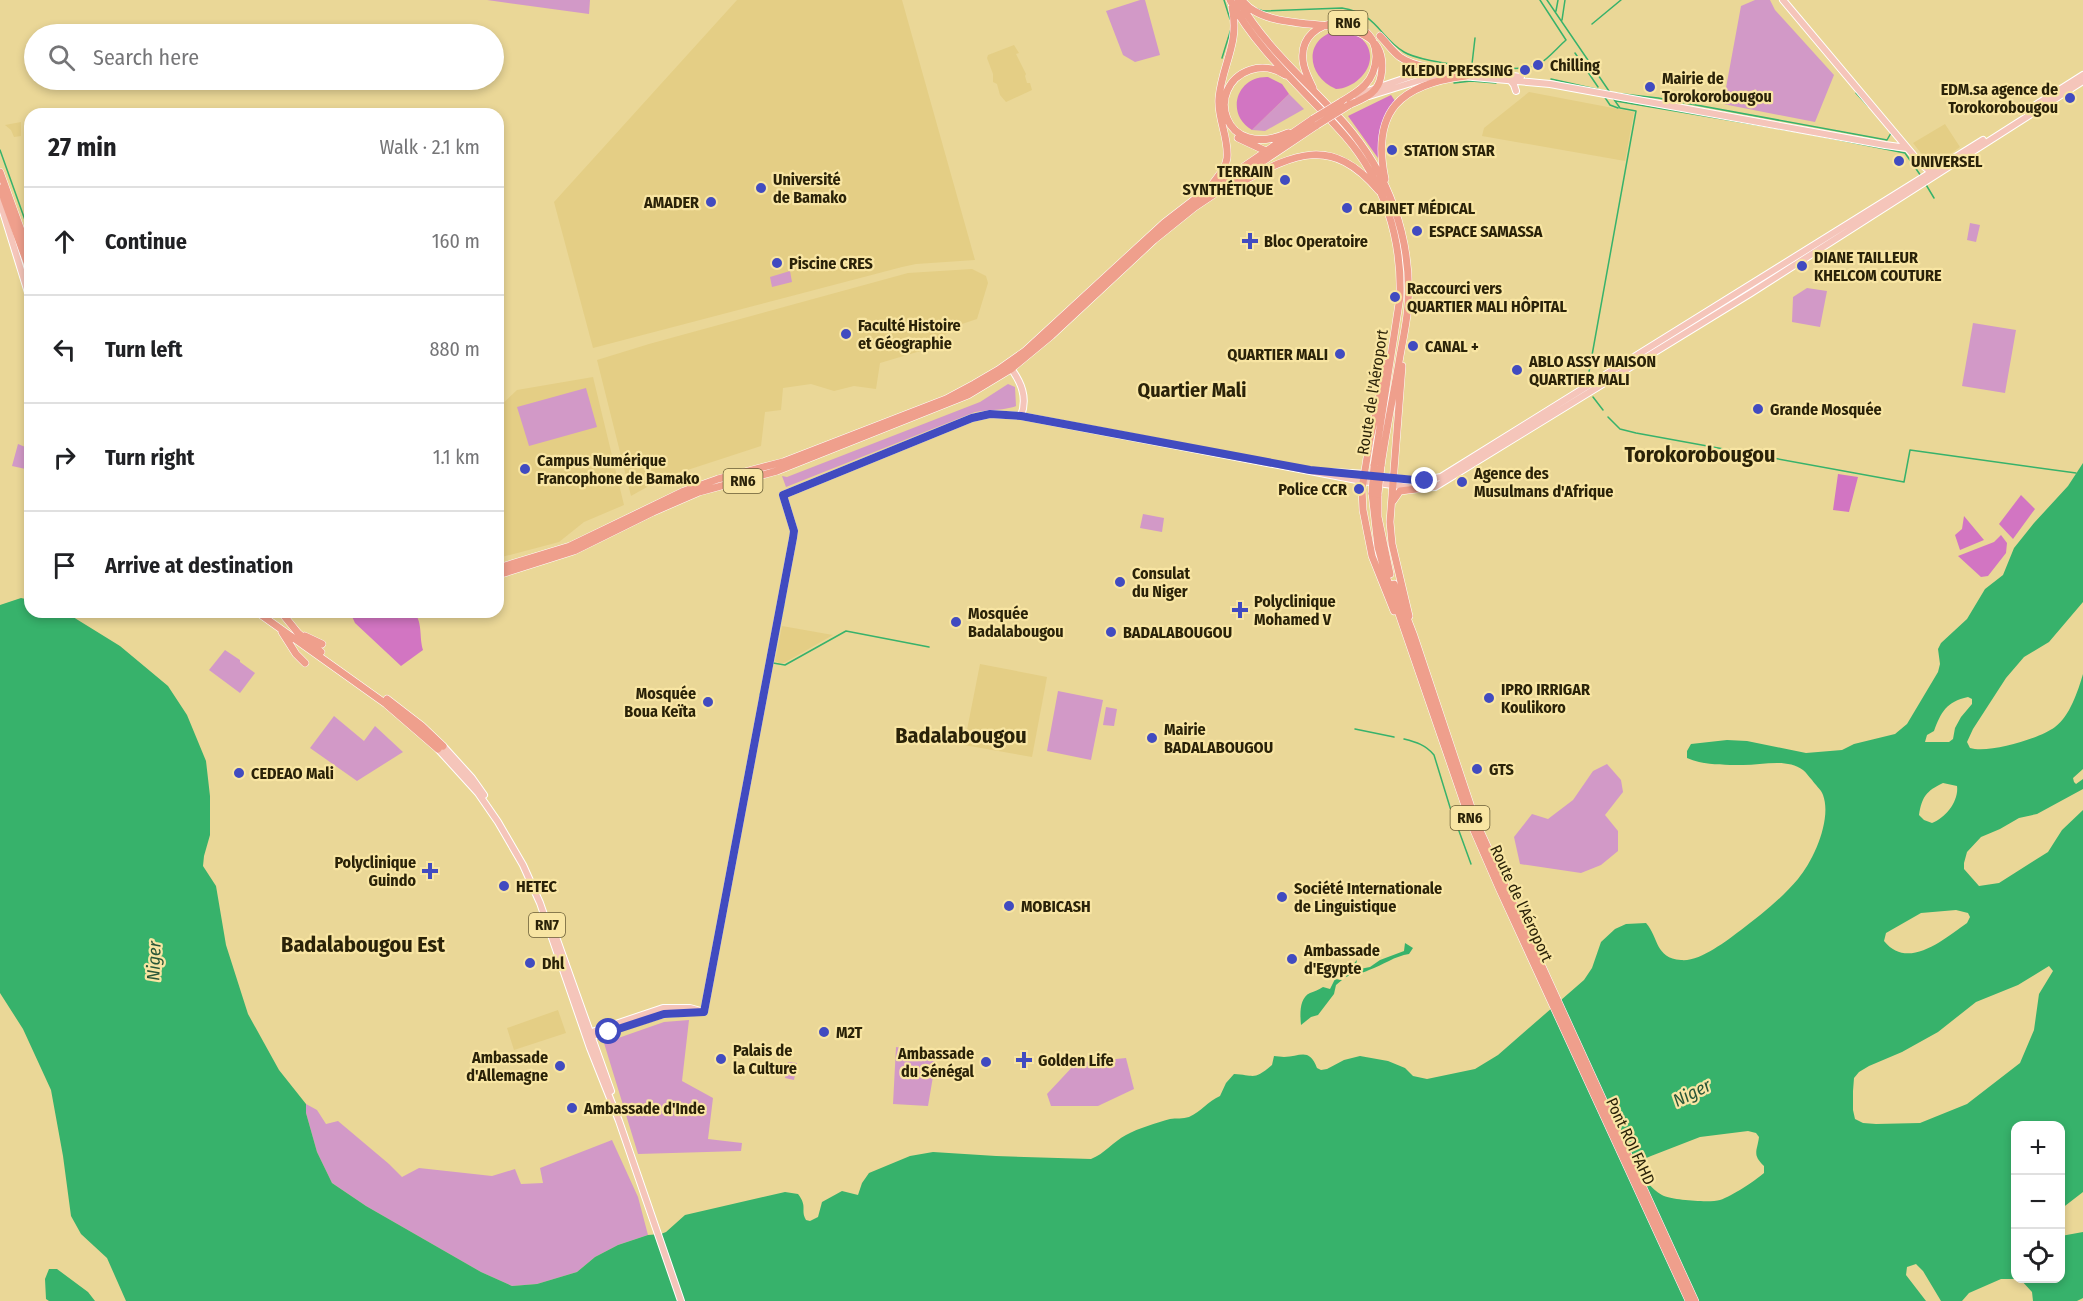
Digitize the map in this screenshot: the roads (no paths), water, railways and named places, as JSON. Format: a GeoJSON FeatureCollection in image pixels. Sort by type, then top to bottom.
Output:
{"type":"FeatureCollection","features":[{"type":"Feature","properties":{"kind":"highway"},"geometry":{"type":"LineString","coordinates":[[1210,188],[1227,160],[1219,99],[1234,37],[1235,0],[1260,13],[1293,14]]}},
{"type":"Feature","properties":{"kind":"highway","name":"Route de l'Aéroport"},"geometry":{"type":"LineString","coordinates":[[1235,0],[1248,30],[1351,143],[1377,182],[1382,195],[1398,247],[1401,271],[1400,297],[1375,493],[1378,547],[1476,822],[1550,990]]}},
{"type":"Feature","properties":{"kind":"highway","name":"Route de l'Aéroport"},"geometry":{"type":"LineString","coordinates":[[1235,0],[1263,39],[1316,93],[1359,142],[1386,185],[1401,232],[1406,254],[1408,304],[1378,466]]}},
{"type":"Feature","properties":{"kind":"highway"},"geometry":{"type":"LineString","coordinates":[[1351,16],[1365,23],[1397,54],[1410,62],[1434,68],[1474,71]]}},
{"type":"Feature","properties":{"kind":"highway","name":"RN6"},"geometry":{"type":"LineString","coordinates":[[1316,93],[1303,63],[1306,42],[1323,26],[1335,22],[1350,23],[1364,30],[1372,40],[1376,60],[1371,79],[1366,86],[1345,102]]}},
{"type":"Feature","properties":{"kind":"highway"},"geometry":{"type":"LineString","coordinates":[[1204,201],[1345,102],[1369,96],[1378,86],[1383,56],[1377,34]]}},
{"type":"Feature","properties":{"kind":"highway"},"geometry":{"type":"LineString","coordinates":[[1297,84],[1272,69],[1263,68],[1238,76],[1227,92],[1224,103],[1233,129],[1242,136],[1263,141],[1315,122]]}},
{"type":"Feature","properties":{"kind":"highway"},"geometry":{"type":"LineString","coordinates":[[1386,185],[1380,146],[1386,122],[1396,105],[1416,88],[1441,79],[1466,76]]}},
{"type":"Feature","properties":{"kind":"highway"},"geometry":{"type":"LineString","coordinates":[[1223,124],[1232,134],[1264,152],[1274,153]]}},
{"type":"Feature","properties":{"kind":"highway","name":"RN6"},"geometry":{"type":"LineString","coordinates":[[504,566],[570,546],[684,491],[718,479],[783,462],[946,399],[1009,366],[1164,222],[1210,188],[1224,181],[1305,125]]}},
{"type":"Feature","properties":{"kind":"highway","name":"RN6"},"geometry":{"type":"LineString","coordinates":[[504,573],[574,551],[699,492],[777,471],[968,395],[1051,336],[1154,240],[1195,207],[1283,161],[1295,156],[1318,154],[1335,158],[1357,169],[1382,195]]}},
{"type":"Feature","properties":{"kind":"highway"},"geometry":{"type":"LineString","coordinates":[[0,172],[24,238]]}},
{"type":"Feature","properties":{"kind":"highway"},"geometry":{"type":"LineString","coordinates":[[0,188],[24,254]]}},
{"type":"Feature","properties":{"kind":"highway"},"geometry":{"type":"LineString","coordinates":[[1393,346],[1384,371],[1363,478],[1363,510],[1372,556],[1384,589],[1411,637]]}},
{"type":"Feature","properties":{"kind":"highway"},"geometry":{"type":"LineString","coordinates":[[1402,346],[1390,522],[1392,544],[1411,637]]}},
{"type":"Feature","properties":{"kind":"highway"},"geometry":{"type":"LineString","coordinates":[[1392,506],[1400,491],[1425,488]]}},
{"type":"Feature","properties":{"kind":"highway","name":"RN7"},"geometry":{"type":"LineString","coordinates":[[265,618],[386,704],[441,747]]}},
{"type":"Feature","properties":{"kind":"highway","name":"RN7"},"geometry":{"type":"LineString","coordinates":[[286,618],[298,633],[318,650],[402,710],[441,747]]}},
{"type":"Feature","properties":{"kind":"highway"},"geometry":{"type":"LineString","coordinates":[[279,628],[296,654],[305,663]]}},
{"type":"Feature","properties":{"kind":"highway"},"geometry":{"type":"LineString","coordinates":[[298,633],[322,644]]}},
{"type":"Feature","properties":{"kind":"highway","name":"RN6"},"geometry":{"type":"LineString","coordinates":[[1550,990],[1695,1301]]}},
{"type":"Feature","properties":{"kind":"highway","name":"Pont ROI FAHD"},"geometry":{"type":"LineString","coordinates":[[1550,990],[1689,1301]]}},
{"type":"Feature","properties":{"kind":"main road"},"geometry":{"type":"LineString","coordinates":[[1783,0],[1841,72],[1932,174]]}},
{"type":"Feature","properties":{"kind":"main road"},"geometry":{"type":"LineString","coordinates":[[1345,102],[1378,86],[1415,75],[1474,71],[1518,76],[1533,82]]}},
{"type":"Feature","properties":{"kind":"main road"},"geometry":{"type":"LineString","coordinates":[[589,1035],[664,1014],[704,1012],[793,538],[794,531],[783,495],[972,418],[990,414],[1021,416],[1310,470],[1425,488],[1443,483],[1744,297],[2083,75]]}},
{"type":"Feature","properties":{"kind":"main road"},"geometry":{"type":"LineString","coordinates":[[1369,96],[1427,78],[1466,76],[1509,79],[1907,147]]}},
{"type":"Feature","properties":{"kind":"main road"},"geometry":{"type":"LineString","coordinates":[[1509,79],[1515,85],[1516,91]]}},
{"type":"Feature","properties":{"kind":"main road"},"geometry":{"type":"LineString","coordinates":[[1932,174],[2083,81]]}},
{"type":"Feature","properties":{"kind":"main road"},"geometry":{"type":"LineString","coordinates":[[1885,145],[1901,140]]}},
{"type":"Feature","properties":{"kind":"main road"},"geometry":{"type":"LineString","coordinates":[[1920,163],[1926,178]]}},
{"type":"Feature","properties":{"kind":"main road"},"geometry":{"type":"LineString","coordinates":[[1394,482],[1425,481],[1441,477],[1926,178]]}},
{"type":"Feature","properties":{"kind":"main road"},"geometry":{"type":"LineString","coordinates":[[0,202],[24,280]]}},
{"type":"Feature","properties":{"kind":"main road"},"geometry":{"type":"LineString","coordinates":[[1009,366],[1021,384],[1025,403],[1021,416]]}},
{"type":"Feature","properties":{"kind":"main road","name":"RN7"},"geometry":{"type":"LineString","coordinates":[[441,747],[472,778],[502,820],[528,866],[620,1121],[681,1301]]}},
{"type":"Feature","properties":{"kind":"water","name":"Niger"},"geometry":{"type":"Polygon","coordinates":[[[2083,463],[2083,602],[2049,642],[2024,657],[2006,678],[1967,742],[1970,748],[1989,749],[2013,744],[2047,732],[2060,722],[2069,710],[2083,674],[2083,769],[2073,778],[2076,784],[2083,779],[2083,789],[2037,814],[2019,818],[1981,837],[1967,852],[1964,869],[1979,886],[1999,883],[2048,852],[2062,830],[2083,810],[2083,1192],[2065,1206],[2065,1121],[2011,1121],[2011,1279],[2001,1279],[1969,1293],[1962,1301],[1941,1301],[1923,1271],[1916,1264],[1907,1267],[1906,1275],[1926,1301],[126,1301],[107,1258],[81,1234],[71,1216],[51,1090],[23,1029],[0,993],[0,605],[21,598],[24,599],[24,618],[75,618],[120,646],[168,686],[187,715],[206,761],[210,796],[210,835],[203,866],[216,886],[226,945],[248,1014],[279,1070],[306,1104],[306,1113],[317,1152],[332,1183],[366,1206],[481,1272],[512,1286],[537,1284],[577,1272],[595,1257],[618,1245],[648,1235],[666,1232],[685,1215],[785,1192],[798,1194],[803,1202],[804,1217],[810,1221],[818,1217],[822,1202],[842,1191],[858,1195],[869,1173],[910,1156],[933,1152],[1091,1159],[1136,1130],[1170,1119],[1187,1118],[1193,1115],[1220,1096],[1226,1083],[1234,1074],[1257,1075],[1272,1065],[1274,1056],[1307,1055],[1321,1070],[1360,1056],[1388,1061],[1405,1068],[1413,1076],[1427,1079],[1475,1069],[1498,1055],[1584,980],[1592,968],[1601,942],[1615,929],[1626,924],[1646,923],[1666,955],[1688,960],[1720,945],[1785,893],[1804,871],[1820,839],[1825,816],[1821,791],[1805,772],[1796,766],[1781,763],[1733,765],[1700,762],[1687,758],[1687,751],[1691,744],[1727,740],[1747,741],[1806,753],[1842,750],[1854,744],[1895,734],[1907,724],[1938,672],[1940,664],[1938,649],[1941,643],[1967,619],[1985,589],[2003,575],[2014,548],[2068,486],[2083,463]],[[1968,697],[1949,705],[1939,718],[1934,731],[1927,735],[1925,742],[1949,742],[1953,739],[1955,728],[1972,704],[1972,699],[1968,697]],[[1943,783],[1929,792],[1919,815],[1932,823],[1937,821],[1954,803],[1957,786],[1943,783]],[[1956,910],[1921,913],[1886,933],[1884,941],[1904,953],[1915,953],[1937,944],[1967,923],[1970,917],[1968,913],[1956,910]],[[2049,966],[2018,985],[1976,1002],[1938,1032],[1859,1072],[1854,1078],[1855,1119],[1863,1123],[1876,1124],[1920,1123],[1967,1104],[2020,1063],[2034,1030],[2039,994],[2053,971],[2049,966]],[[1748,1131],[1700,1137],[1644,1159],[1642,1170],[1646,1181],[1664,1196],[1676,1199],[1715,1201],[1731,1195],[1764,1173],[1764,1166],[1757,1156],[1759,1137],[1756,1133],[1748,1131]]]}},
{"type":"Feature","properties":{"kind":"water"},"geometry":{"type":"Polygon","coordinates":[[[1405,943],[1413,948],[1409,954],[1346,977],[1346,972],[1357,960],[1355,970],[1370,967],[1380,960],[1404,951],[1405,943]]]}},
{"type":"Feature","properties":{"kind":"water"},"geometry":{"type":"Polygon","coordinates":[[[1335,979],[1342,980],[1336,985],[1334,994],[1318,1015],[1311,1017],[1301,1025],[1301,1007],[1306,995],[1323,987],[1330,989],[1335,979]]]}},
{"type":"Feature","properties":{"kind":"water"},"geometry":{"type":"Polygon","coordinates":[[[2083,1232],[2083,1298],[2077,1301],[2033,1301],[2032,1292],[2024,1283],[2065,1283],[2065,1235],[2083,1232]]]}},
{"type":"Feature","properties":{"kind":"water"},"geometry":{"type":"Polygon","coordinates":[[[49,1269],[57,1269],[88,1292],[95,1301],[49,1301],[46,1299],[45,1279],[49,1269]]]}},
{"type":"Feature","properties":{"kind":"waterway"},"geometry":{"type":"LineString","coordinates":[[1224,0],[1230,19]]}},
{"type":"Feature","properties":{"kind":"waterway"},"geometry":{"type":"LineString","coordinates":[[1257,9],[1263,11],[1342,8],[1354,11],[1371,20],[1395,46],[1414,56],[1471,67],[1512,68],[1539,64],[1566,40],[1540,0]]}},
{"type":"Feature","properties":{"kind":"waterway"},"geometry":{"type":"LineString","coordinates":[[1547,0],[1609,91]]}},
{"type":"Feature","properties":{"kind":"waterway"},"geometry":{"type":"LineString","coordinates":[[1556,11],[1558,0]]}},
{"type":"Feature","properties":{"kind":"waterway"},"geometry":{"type":"LineString","coordinates":[[1562,20],[1565,0]]}},
{"type":"Feature","properties":{"kind":"waterway"},"geometry":{"type":"LineString","coordinates":[[1592,24],[1621,0]]}},
{"type":"Feature","properties":{"kind":"waterway"},"geometry":{"type":"LineString","coordinates":[[1222,58],[1231,29]]}},
{"type":"Feature","properties":{"kind":"waterway"},"geometry":{"type":"LineString","coordinates":[[1472,64],[1475,38]]}},
{"type":"Feature","properties":{"kind":"waterway"},"geometry":{"type":"LineString","coordinates":[[1575,53],[1598,87]]}},
{"type":"Feature","properties":{"kind":"waterway"},"geometry":{"type":"LineString","coordinates":[[1551,79],[1609,92]]}},
{"type":"Feature","properties":{"kind":"waterway"},"geometry":{"type":"LineString","coordinates":[[1454,83],[1471,81],[1496,83]]}},
{"type":"Feature","properties":{"kind":"waterway"},"geometry":{"type":"LineString","coordinates":[[1614,93],[1658,98],[1887,140],[1891,133]]}},
{"type":"Feature","properties":{"kind":"waterway"},"geometry":{"type":"LineString","coordinates":[[1856,93],[1868,106]]}},
{"type":"Feature","properties":{"kind":"waterway"},"geometry":{"type":"LineString","coordinates":[[1604,96],[1610,105],[1618,108]]}},
{"type":"Feature","properties":{"kind":"waterway"},"geometry":{"type":"LineString","coordinates":[[1587,383],[1636,111],[1620,108],[1613,98]]}},
{"type":"Feature","properties":{"kind":"waterway"},"geometry":{"type":"LineString","coordinates":[[1616,101],[1805,133],[1905,153],[1921,176]]}},
{"type":"Feature","properties":{"kind":"waterway"},"geometry":{"type":"LineString","coordinates":[[0,150],[24,217]]}},
{"type":"Feature","properties":{"kind":"waterway"},"geometry":{"type":"LineString","coordinates":[[1925,183],[1934,198]]}},
{"type":"Feature","properties":{"kind":"waterway"},"geometry":{"type":"LineString","coordinates":[[1593,397],[1603,410]]}},
{"type":"Feature","properties":{"kind":"waterway"},"geometry":{"type":"LineString","coordinates":[[1608,417],[1620,429],[1636,433],[1904,482],[1910,450],[2076,473]]}},
{"type":"Feature","properties":{"kind":"waterway"},"geometry":{"type":"LineString","coordinates":[[775,650],[784,603]]}},
{"type":"Feature","properties":{"kind":"waterway"},"geometry":{"type":"LineString","coordinates":[[773,663],[785,665],[846,631],[929,647]]}},
{"type":"Feature","properties":{"kind":"waterway"},"geometry":{"type":"LineString","coordinates":[[760,695],[762,689]]}},
{"type":"Feature","properties":{"kind":"waterway"},"geometry":{"type":"LineString","coordinates":[[1355,729],[1394,737]]}},
{"type":"Feature","properties":{"kind":"waterway"},"geometry":{"type":"LineString","coordinates":[[1404,739],[1420,744],[1434,755],[1453,817]]}},
{"type":"Feature","properties":{"kind":"waterway"},"geometry":{"type":"LineString","coordinates":[[1455,820],[1471,864]]}},
{"type":"Feature","properties":{"kind":"place","name":"Chilling"},"geometry":{"type":"Point","coordinates":[1538,65]}},
{"type":"Feature","properties":{"kind":"place","name":"KLEDU PRESSING"},"geometry":{"type":"Point","coordinates":[1525,70]}},
{"type":"Feature","properties":{"kind":"place","name":"Mairie de Torokorobougou"},"geometry":{"type":"Point","coordinates":[1650,87]}},
{"type":"Feature","properties":{"kind":"place","name":"EDM.sa agence de Torokorobougou"},"geometry":{"type":"Point","coordinates":[2070,98]}},
{"type":"Feature","properties":{"kind":"place","name":"STATION STAR"},"geometry":{"type":"Point","coordinates":[1392,150]}},
{"type":"Feature","properties":{"kind":"place","name":"UNIVERSEL"},"geometry":{"type":"Point","coordinates":[1899,161]}},
{"type":"Feature","properties":{"kind":"place","name":"TERRAIN SYNTHÉTIQUE"},"geometry":{"type":"Point","coordinates":[1285,180]}},
{"type":"Feature","properties":{"kind":"place","name":"Université de Bamako"},"geometry":{"type":"Point","coordinates":[761,188]}},
{"type":"Feature","properties":{"kind":"place","name":"AMADER"},"geometry":{"type":"Point","coordinates":[711,202]}},
{"type":"Feature","properties":{"kind":"place","name":"CABINET MÉDICAL"},"geometry":{"type":"Point","coordinates":[1347,208]}},
{"type":"Feature","properties":{"kind":"place","name":"ESPACE SAMASSA"},"geometry":{"type":"Point","coordinates":[1417,231]}},
{"type":"Feature","properties":{"kind":"place","name":"Bloc Operatoire"},"geometry":{"type":"Point","coordinates":[1250,241]}},
{"type":"Feature","properties":{"kind":"place","name":"Piscine CRES"},"geometry":{"type":"Point","coordinates":[777,263]}},
{"type":"Feature","properties":{"kind":"place","name":"DIANE TAILLEUR KHELCOM COUTURE"},"geometry":{"type":"Point","coordinates":[1802,266]}},
{"type":"Feature","properties":{"kind":"place","name":"Raccourci vers QUARTIER MALI HÔPITAL"},"geometry":{"type":"Point","coordinates":[1395,297]}},
{"type":"Feature","properties":{"kind":"place","name":"Faculté Histoire et Géographie"},"geometry":{"type":"Point","coordinates":[846,334]}},
{"type":"Feature","properties":{"kind":"place","name":"CANAL +"},"geometry":{"type":"Point","coordinates":[1413,346]}},
{"type":"Feature","properties":{"kind":"place","name":"QUARTIER MALI"},"geometry":{"type":"Point","coordinates":[1340,354]}},
{"type":"Feature","properties":{"kind":"place","name":"ABLO ASSY MAISON QUARTIER MALI"},"geometry":{"type":"Point","coordinates":[1517,370]}},
{"type":"Feature","properties":{"kind":"place","name":"Grande Mosquée"},"geometry":{"type":"Point","coordinates":[1758,409]}},
{"type":"Feature","properties":{"kind":"place","name":"Campus Numérique Francophone de Bamako"},"geometry":{"type":"Point","coordinates":[525,469]}},
{"type":"Feature","properties":{"kind":"place","name":"Agence des Musulmans d'Afrique"},"geometry":{"type":"Point","coordinates":[1462,482]}},
{"type":"Feature","properties":{"kind":"place","name":"Police CCR"},"geometry":{"type":"Point","coordinates":[1359,489]}},
{"type":"Feature","properties":{"kind":"place","name":"Consulat du Niger"},"geometry":{"type":"Point","coordinates":[1120,582]}},
{"type":"Feature","properties":{"kind":"place","name":"Polyclinique Mohamed V"},"geometry":{"type":"Point","coordinates":[1240,610]}},
{"type":"Feature","properties":{"kind":"place","name":"Mosquée Badalabougou"},"geometry":{"type":"Point","coordinates":[956,622]}},
{"type":"Feature","properties":{"kind":"place","name":"BADALABOUGOU"},"geometry":{"type":"Point","coordinates":[1111,632]}},
{"type":"Feature","properties":{"kind":"place","name":"IPRO IRRIGAR Koulikoro"},"geometry":{"type":"Point","coordinates":[1489,698]}},
{"type":"Feature","properties":{"kind":"place","name":"Mosquée Boua Keïta"},"geometry":{"type":"Point","coordinates":[708,702]}},
{"type":"Feature","properties":{"kind":"place","name":"Mairie BADALABOUGOU"},"geometry":{"type":"Point","coordinates":[1152,738]}},
{"type":"Feature","properties":{"kind":"place","name":"GTS"},"geometry":{"type":"Point","coordinates":[1477,769]}},
{"type":"Feature","properties":{"kind":"place","name":"CEDEAO Mali"},"geometry":{"type":"Point","coordinates":[239,773]}},
{"type":"Feature","properties":{"kind":"place","name":"Polyclinique Guindo"},"geometry":{"type":"Point","coordinates":[430,871]}},
{"type":"Feature","properties":{"kind":"place","name":"HETEC"},"geometry":{"type":"Point","coordinates":[504,886]}},
{"type":"Feature","properties":{"kind":"place","name":"Société Internationale de Linguistique"},"geometry":{"type":"Point","coordinates":[1282,897]}},
{"type":"Feature","properties":{"kind":"place","name":"MOBICASH"},"geometry":{"type":"Point","coordinates":[1009,906]}},
{"type":"Feature","properties":{"kind":"place","name":"Ambassade d'Egypte"},"geometry":{"type":"Point","coordinates":[1292,959]}},
{"type":"Feature","properties":{"kind":"place","name":"Dhl"},"geometry":{"type":"Point","coordinates":[530,963]}},
{"type":"Feature","properties":{"kind":"place","name":"M2T"},"geometry":{"type":"Point","coordinates":[824,1032]}},
{"type":"Feature","properties":{"kind":"place","name":"Palais de la Culture"},"geometry":{"type":"Point","coordinates":[721,1059]}},
{"type":"Feature","properties":{"kind":"place","name":"Golden Life"},"geometry":{"type":"Point","coordinates":[1024,1060]}},
{"type":"Feature","properties":{"kind":"place","name":"Ambassade du Sénégal"},"geometry":{"type":"Point","coordinates":[986,1062]}},
{"type":"Feature","properties":{"kind":"place","name":"Ambassade d'Allemagne"},"geometry":{"type":"Point","coordinates":[560,1066]}},
{"type":"Feature","properties":{"kind":"place","name":"Ambassade d'Inde"},"geometry":{"type":"Point","coordinates":[572,1108]}},
{"type":"Feature","properties":{"kind":"district","name":"Quartier Mali"},"geometry":{"type":"Point","coordinates":[1192,390]}},
{"type":"Feature","properties":{"kind":"district","name":"Torokorobougou"},"geometry":{"type":"Point","coordinates":[1700,454]}},
{"type":"Feature","properties":{"kind":"district","name":"Badalabougou"},"geometry":{"type":"Point","coordinates":[961,735]}},
{"type":"Feature","properties":{"kind":"district","name":"Badalabougou Est"},"geometry":{"type":"Point","coordinates":[363,944]}}]}
